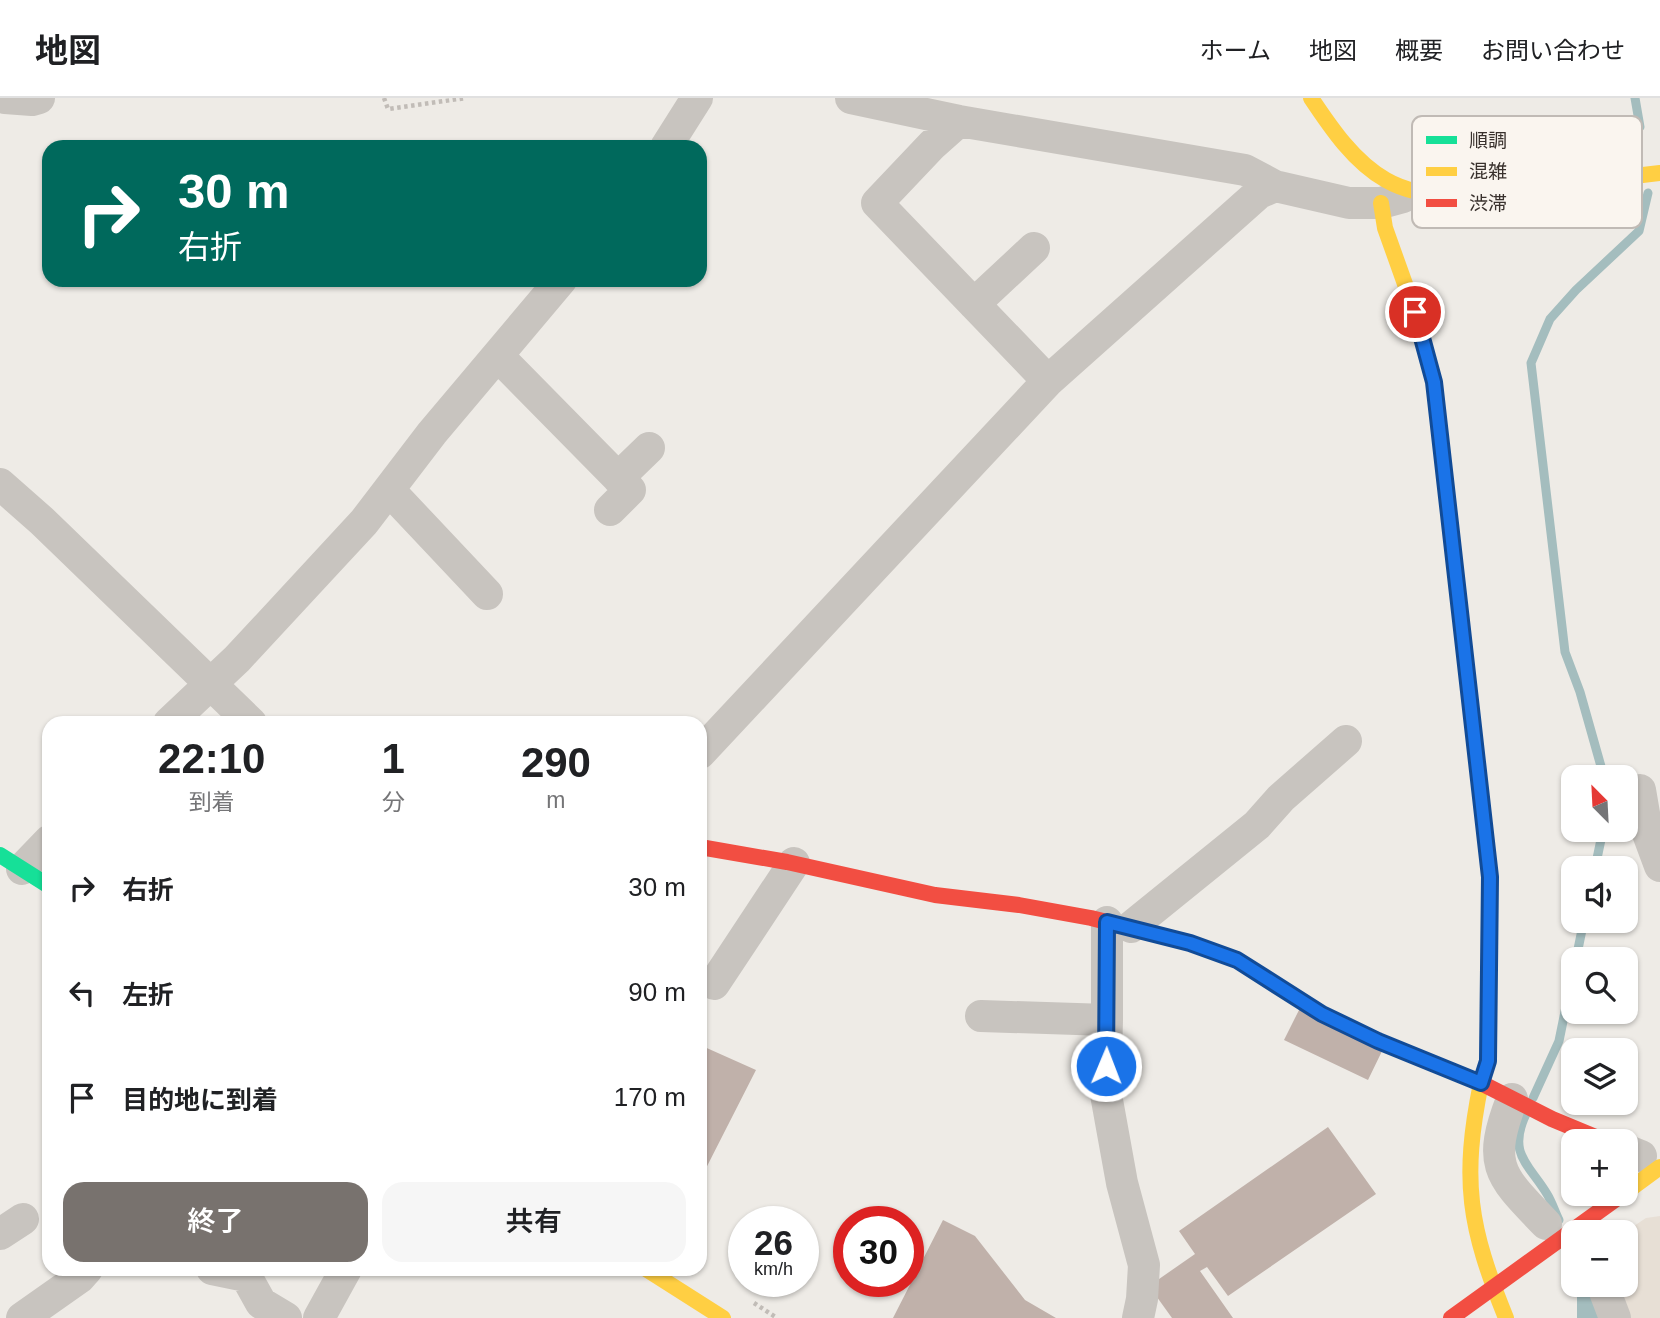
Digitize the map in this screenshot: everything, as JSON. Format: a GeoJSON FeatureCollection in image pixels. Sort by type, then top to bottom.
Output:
{"type":"FeatureCollection","features":[{"type":"Feature","properties":{"kind":"street"},"geometry":{"type":"LineString","coordinates":[[5,98],[39,98]]}},
{"type":"Feature","properties":{"kind":"street"},"geometry":{"type":"LineString","coordinates":[[670,140],[697,98]]}},
{"type":"Feature","properties":{"kind":"street"},"geometry":{"type":"LineString","coordinates":[[851,98],[959,121],[1245,170],[1275,186],[1349,203],[1381,204],[1412,195]]}},
{"type":"Feature","properties":{"kind":"street"},"geometry":{"type":"LineString","coordinates":[[1311,98],[1325,120],[1358,159],[1388,181],[1412,189]]}},
{"type":"Feature","properties":{"kind":"street"},"geometry":{"type":"LineString","coordinates":[[959,121],[932,145],[877,203],[1048,381]]}},
{"type":"Feature","properties":{"kind":"street"},"geometry":{"type":"LineString","coordinates":[[1642,175],[1660,173]]}},
{"type":"Feature","properties":{"kind":"street"},"geometry":{"type":"LineString","coordinates":[[707,746],[1048,381],[1259,193],[1275,186]]}},
{"type":"Feature","properties":{"kind":"street"},"geometry":{"type":"LineString","coordinates":[[1381,204],[1385,228],[1415,312],[1434,382],[1449,509],[1490,877],[1489,1053],[1475,1111],[1471,1147],[1471,1209],[1493,1287],[1506,1318]]}},
{"type":"Feature","properties":{"kind":"street"},"geometry":{"type":"LineString","coordinates":[[974,304],[1034,248]]}},
{"type":"Feature","properties":{"kind":"street"},"geometry":{"type":"LineString","coordinates":[[177,716],[294,599],[364,522],[432,433],[555,287]]}},
{"type":"Feature","properties":{"kind":"street"},"geometry":{"type":"LineString","coordinates":[[498,356],[630,490],[610,510]]}},
{"type":"Feature","properties":{"kind":"street"},"geometry":{"type":"LineString","coordinates":[[618,478],[649,448]]}},
{"type":"Feature","properties":{"kind":"street"},"geometry":{"type":"LineString","coordinates":[[0,484],[244,716]]}},
{"type":"Feature","properties":{"kind":"street"},"geometry":{"type":"LineString","coordinates":[[388,490],[487,594]]}},
{"type":"Feature","properties":{"kind":"street"},"geometry":{"type":"LineString","coordinates":[[1138,1318],[1144,1265],[1122,1183],[1105,1089],[1107,1020],[1119,924],[1257,825],[1281,797],[1346,741]]}},
{"type":"Feature","properties":{"kind":"street"},"geometry":{"type":"LineString","coordinates":[[1640,790],[1647,831],[1660,866]]}},
{"type":"Feature","properties":{"kind":"street"},"geometry":{"type":"LineString","coordinates":[[42,845],[11,862],[42,882]]}},
{"type":"Feature","properties":{"kind":"street"},"geometry":{"type":"LineString","coordinates":[[707,848],[794,863],[935,895],[1019,905],[1119,924],[1190,943],[1237,960],[1322,1014],[1378,1041],[1481,1083],[1522,1105],[1577,1129]]}},
{"type":"Feature","properties":{"kind":"street"},"geometry":{"type":"LineString","coordinates":[[714,984],[794,863]]}},
{"type":"Feature","properties":{"kind":"street"},"geometry":{"type":"LineString","coordinates":[[981,1016],[1107,1020]]}},
{"type":"Feature","properties":{"kind":"street"},"geometry":{"type":"LineString","coordinates":[[1522,1105],[1501,1128],[1499,1154],[1503,1177],[1546,1224]]}},
{"type":"Feature","properties":{"kind":"street"},"geometry":{"type":"LineString","coordinates":[[1590,1220],[1608,1206]]}},
{"type":"Feature","properties":{"kind":"street"},"geometry":{"type":"LineString","coordinates":[[1451,1318],[1561,1241]]}},
{"type":"Feature","properties":{"kind":"street"},"geometry":{"type":"LineString","coordinates":[[22,1318],[81,1276]]}},
{"type":"Feature","properties":{"kind":"street"},"geometry":{"type":"LineString","coordinates":[[246,1276],[261,1303],[286,1318]]}},
{"type":"Feature","properties":{"kind":"street"},"geometry":{"type":"LineString","coordinates":[[319,1318],[342,1276]]}},
{"type":"Feature","properties":{"kind":"street"},"geometry":{"type":"LineString","coordinates":[[657,1276],[723,1318]]}},
{"type":"Feature","properties":{"kind":"street"},"geometry":{"type":"LineString","coordinates":[[1607,1297],[1615,1318]]}},
{"type":"Feature","properties":{"kind":"path"},"geometry":{"type":"LineString","coordinates":[[384,98],[388,109],[466,98]]}},
{"type":"Feature","properties":{"kind":"shaded area"},"geometry":{"type":"Polygon","coordinates":[[[1660,1216],[1660,1318],[1612,1318],[1606,1297],[1638,1297],[1638,1223],[1646,1218],[1660,1216]]]}},
{"type":"Feature","properties":{"kind":"water"},"geometry":{"type":"Polygon","coordinates":[[[1577,1297],[1594,1297],[1602,1318],[1577,1318],[1577,1297]]]}},
{"type":"Feature","properties":{"kind":"building"},"geometry":{"type":"Polygon","coordinates":[[[1301,1006],[1384,1047],[1368,1080],[1284,1040],[1301,1006]]]}},
{"type":"Feature","properties":{"kind":"building"},"geometry":{"type":"Polygon","coordinates":[[[707,1048],[756,1070],[707,1166],[707,1048]]]}},
{"type":"Feature","properties":{"kind":"building"},"geometry":{"type":"Polygon","coordinates":[[[1328,1127],[1376,1194],[1228,1296],[1207,1267],[1200,1271],[1233,1318],[1172,1318],[1149,1286],[1195,1254],[1179,1231],[1328,1127]]]}},
{"type":"Feature","properties":{"kind":"building"},"geometry":{"type":"Polygon","coordinates":[[[943,1220],[975,1236],[1025,1300],[1056,1318],[893,1318],[904,1297],[924,1297],[924,1257],[943,1220]]]}},
{"type":"Feature","properties":{"kind":"waterway"},"geometry":{"type":"LineString","coordinates":[[1635,98],[1638,116]]}},
{"type":"Feature","properties":{"kind":"waterway"},"geometry":{"type":"LineString","coordinates":[[1642,218],[1648,193]]}},
{"type":"Feature","properties":{"kind":"waterway"},"geometry":{"type":"LineString","coordinates":[[1601,765],[1580,692],[1565,652],[1531,363],[1550,319],[1640,228]]}},
{"type":"Feature","properties":{"kind":"waterway"},"geometry":{"type":"LineString","coordinates":[[1598,856],[1600,842]]}},
{"type":"Feature","properties":{"kind":"waterway"},"geometry":{"type":"LineString","coordinates":[[1578,947],[1581,933]]}},
{"type":"Feature","properties":{"kind":"waterway"},"geometry":{"type":"LineString","coordinates":[[1533,1098],[1559,1041],[1562,1024]]}},
{"type":"Feature","properties":{"kind":"waterway"},"geometry":{"type":"LineString","coordinates":[[1526,1114],[1519,1139],[1520,1149],[1527,1166],[1549,1197],[1559,1220]]}},
{"type":"Feature","properties":{"kind":"traffic: fast"},"geometry":{"type":"LineString","coordinates":[[0,855],[42,882]]}},
{"type":"Feature","properties":{"kind":"traffic: slow"},"geometry":{"type":"LineString","coordinates":[[1311,98],[1353,154],[1374,173],[1412,190]]}},
{"type":"Feature","properties":{"kind":"traffic: slow"},"geometry":{"type":"LineString","coordinates":[[1642,175],[1660,173]]}},
{"type":"Feature","properties":{"kind":"traffic: slow"},"geometry":{"type":"LineString","coordinates":[[1381,203],[1385,228],[1415,312],[1434,382],[1482,805]]}},
{"type":"Feature","properties":{"kind":"traffic: slow"},"geometry":{"type":"LineString","coordinates":[[1251,969],[1322,1014],[1378,1041],[1481,1083],[1471,1148],[1472,1203],[1484,1257],[1506,1318]]}},
{"type":"Feature","properties":{"kind":"traffic: slow"},"geometry":{"type":"LineString","coordinates":[[1638,1183],[1660,1167]]}},
{"type":"Feature","properties":{"kind":"traffic: slow"},"geometry":{"type":"LineString","coordinates":[[657,1276],[723,1318]]}},
{"type":"Feature","properties":{"kind":"traffic: jam"},"geometry":{"type":"LineString","coordinates":[[1482,805],[1490,877],[1488,1061],[1481,1083],[1576,1129]]}},
{"type":"Feature","properties":{"kind":"traffic: jam"},"geometry":{"type":"LineString","coordinates":[[707,848],[787,862],[935,895],[1019,905],[1091,918],[1190,943],[1237,960],[1251,969]]}},
{"type":"Feature","properties":{"kind":"traffic: jam"},"geometry":{"type":"LineString","coordinates":[[1451,1318],[1606,1206]]}},
{"type":"Feature","properties":{"kind":"route"},"geometry":{"type":"LineString","coordinates":[[1106,1066],[1107,922],[1190,943],[1237,960],[1322,1014],[1378,1041],[1481,1083],[1488,1061],[1490,877],[1434,382],[1415,312]]}}]}
